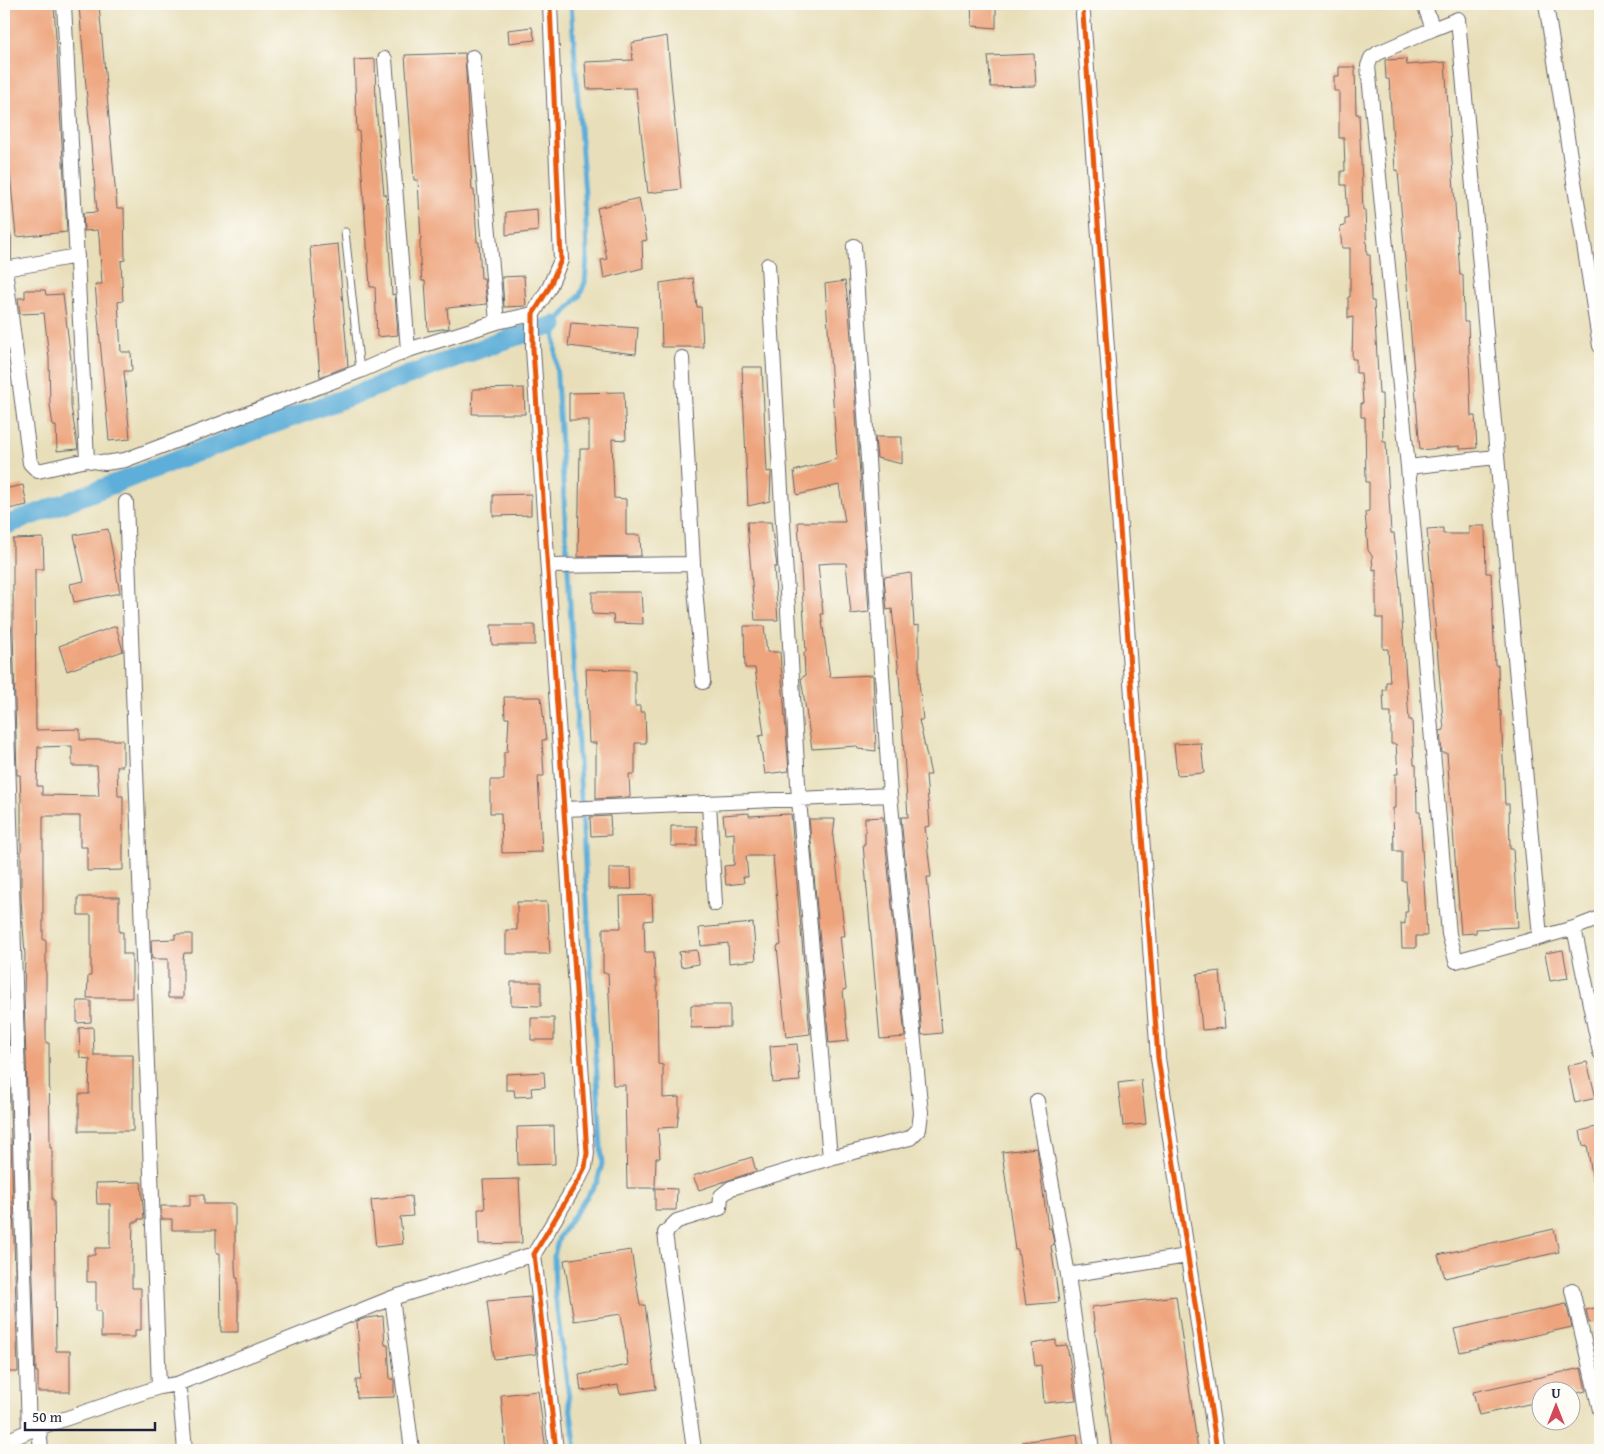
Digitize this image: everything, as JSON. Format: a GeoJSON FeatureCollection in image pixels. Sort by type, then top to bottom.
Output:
{"type":"FeatureCollection","features":[{"type":"Feature","properties":{"kind":"street"},"geometry":{"type":"LineString","coordinates":[[64,4],[87,460]]}},
{"type":"Feature","properties":{"kind":"street"},"geometry":{"type":"LineString","coordinates":[[550,4],[561,260],[533,320],[533,348],[552,567],[569,809],[587,1153],[585,1167],[579,1179],[534,1254],[556,1450]]}},
{"type":"Feature","properties":{"kind":"street"},"geometry":{"type":"LineString","coordinates":[[1424,4],[1433,29]]}},
{"type":"Feature","properties":{"kind":"street"},"geometry":{"type":"LineString","coordinates":[[1546,4],[1600,346]]}},
{"type":"Feature","properties":{"kind":"street"},"geometry":{"type":"LineString","coordinates":[[1083,14],[1158,1058],[1217,1450]]}},
{"type":"Feature","properties":{"kind":"street"},"geometry":{"type":"LineString","coordinates":[[1540,937],[1458,19],[1378,53],[1371,58],[1368,66],[1408,467],[1449,934],[1456,961],[1574,928],[1600,918]]}},
{"type":"Feature","properties":{"kind":"street"},"geometry":{"type":"LineString","coordinates":[[474,57],[497,322]]}},
{"type":"Feature","properties":{"kind":"street"},"geometry":{"type":"LineString","coordinates":[[385,59],[408,350]]}},
{"type":"Feature","properties":{"kind":"street"},"geometry":{"type":"LineString","coordinates":[[4,238],[4,269],[30,463],[38,471],[87,460],[105,463],[125,460],[360,371],[408,350],[497,322],[533,320]]}},
{"type":"Feature","properties":{"kind":"street"},"geometry":{"type":"LineString","coordinates":[[694,1450],[665,1232],[677,1221],[720,1208],[721,1196],[731,1188],[830,1158],[910,1138],[919,1129],[921,1113],[890,795],[854,246]]}},
{"type":"Feature","properties":{"kind":"street"},"geometry":{"type":"LineString","coordinates":[[4,269],[77,256]]}},
{"type":"Feature","properties":{"kind":"street"},"geometry":{"type":"LineString","coordinates":[[768,265],[799,800],[830,1158]]}},
{"type":"Feature","properties":{"kind":"street"},"geometry":{"type":"LineString","coordinates":[[682,358],[693,564],[703,682]]}},
{"type":"Feature","properties":{"kind":"street"},"geometry":{"type":"LineString","coordinates":[[1408,467],[1496,457]]}},
{"type":"Feature","properties":{"kind":"street"},"geometry":{"type":"LineString","coordinates":[[126,502],[159,1387]]}},
{"type":"Feature","properties":{"kind":"street"},"geometry":{"type":"LineString","coordinates":[[552,567],[693,564]]}},
{"type":"Feature","properties":{"kind":"street"},"geometry":{"type":"LineString","coordinates":[[4,629],[10,1023],[34,1430],[41,1450]]}},
{"type":"Feature","properties":{"kind":"street"},"geometry":{"type":"LineString","coordinates":[[569,809],[890,795]]}},
{"type":"Feature","properties":{"kind":"street"},"geometry":{"type":"LineString","coordinates":[[709,804],[715,904]]}},
{"type":"Feature","properties":{"kind":"street"},"geometry":{"type":"LineString","coordinates":[[1574,928],[1600,1052]]}},
{"type":"Feature","properties":{"kind":"street"},"geometry":{"type":"LineString","coordinates":[[1037,1101],[1068,1275],[1092,1450]]}},
{"type":"Feature","properties":{"kind":"street"},"geometry":{"type":"LineString","coordinates":[[4,1442],[159,1387],[177,1384],[392,1298],[534,1254]]}},
{"type":"Feature","properties":{"kind":"street"},"geometry":{"type":"LineString","coordinates":[[1068,1275],[1187,1256]]}},
{"type":"Feature","properties":{"kind":"street"},"geometry":{"type":"LineString","coordinates":[[1572,1290],[1600,1410]]}},
{"type":"Feature","properties":{"kind":"street"},"geometry":{"type":"LineString","coordinates":[[392,1298],[412,1450]]}},
{"type":"Feature","properties":{"kind":"street"},"geometry":{"type":"LineString","coordinates":[[177,1384],[180,1396],[185,1450]]}},
{"type":"Feature","properties":{"kind":"lane"},"geometry":{"type":"LineString","coordinates":[[345,232],[360,371]]}},
{"type":"Feature","properties":{"kind":"building"},"geometry":{"type":"Polygon","coordinates":[[[4,4],[54,4],[67,232],[16,237],[4,109],[4,4]]]}},
{"type":"Feature","properties":{"kind":"building"},"geometry":{"type":"Polygon","coordinates":[[[971,4],[996,4],[996,28],[972,26],[971,4]]]}},
{"type":"Feature","properties":{"kind":"building"},"geometry":{"type":"Polygon","coordinates":[[[99,5],[117,208],[124,208],[125,260],[121,261],[123,301],[118,302],[121,352],[131,352],[132,371],[124,371],[130,439],[109,441],[95,284],[102,284],[99,236],[98,230],[84,231],[83,213],[97,212],[79,6],[99,5]]]}},
{"type":"Feature","properties":{"kind":"building"},"geometry":{"type":"Polygon","coordinates":[[[532,27],[535,40],[509,43],[508,30],[532,27]]]}},
{"type":"Feature","properties":{"kind":"building"},"geometry":{"type":"Polygon","coordinates":[[[667,36],[681,189],[648,193],[636,88],[587,89],[585,62],[633,60],[631,43],[667,36]]]}},
{"type":"Feature","properties":{"kind":"building"},"geometry":{"type":"Polygon","coordinates":[[[465,53],[472,190],[474,190],[481,278],[484,278],[487,304],[447,308],[449,328],[428,331],[425,281],[422,281],[420,263],[421,240],[418,180],[414,180],[405,55],[465,53]]]}},
{"type":"Feature","properties":{"kind":"building"},"geometry":{"type":"Polygon","coordinates":[[[1034,54],[1036,86],[991,87],[988,56],[1034,54]]]}},
{"type":"Feature","properties":{"kind":"building"},"geometry":{"type":"Polygon","coordinates":[[[375,59],[376,107],[384,195],[386,194],[392,295],[395,294],[398,335],[377,337],[375,287],[370,287],[359,131],[357,131],[354,60],[375,59]]]}},
{"type":"Feature","properties":{"kind":"building"},"geometry":{"type":"Polygon","coordinates":[[[1406,59],[1407,65],[1445,62],[1460,275],[1463,275],[1464,322],[1468,322],[1471,416],[1475,416],[1477,448],[1460,449],[1460,446],[1420,450],[1398,170],[1395,170],[1389,79],[1386,79],[1385,60],[1406,59]]]}},
{"type":"Feature","properties":{"kind":"building"},"geometry":{"type":"Polygon","coordinates":[[[1339,67],[1355,67],[1356,114],[1359,114],[1363,210],[1365,210],[1367,255],[1370,255],[1371,301],[1374,301],[1379,394],[1382,394],[1383,442],[1386,442],[1391,533],[1394,533],[1399,579],[1409,720],[1412,720],[1414,765],[1416,765],[1417,812],[1420,812],[1427,936],[1416,936],[1416,948],[1402,948],[1401,923],[1405,924],[1405,912],[1408,912],[1406,881],[1402,881],[1402,851],[1394,851],[1393,808],[1395,808],[1395,774],[1398,774],[1396,744],[1391,744],[1391,712],[1384,712],[1383,690],[1386,690],[1386,682],[1390,682],[1388,649],[1383,649],[1383,618],[1376,618],[1376,569],[1373,570],[1372,556],[1368,550],[1365,512],[1369,511],[1369,482],[1366,482],[1365,417],[1361,417],[1361,403],[1363,403],[1361,373],[1356,373],[1356,359],[1352,359],[1353,317],[1348,318],[1350,248],[1342,248],[1340,227],[1345,226],[1345,219],[1348,219],[1346,185],[1341,185],[1341,171],[1345,171],[1344,138],[1339,138],[1339,91],[1334,91],[1334,76],[1339,76],[1339,67]]]}},
{"type":"Feature","properties":{"kind":"building"},"geometry":{"type":"Polygon","coordinates":[[[639,198],[647,240],[642,241],[643,268],[604,278],[601,260],[607,259],[597,208],[639,198]]]}},
{"type":"Feature","properties":{"kind":"building"},"geometry":{"type":"Polygon","coordinates":[[[537,209],[538,231],[506,235],[506,212],[537,209]]]}},
{"type":"Feature","properties":{"kind":"building"},"geometry":{"type":"Polygon","coordinates":[[[338,244],[348,366],[320,377],[310,247],[338,244]]]}},
{"type":"Feature","properties":{"kind":"building"},"geometry":{"type":"Polygon","coordinates":[[[524,276],[526,306],[504,307],[502,277],[524,276]]]}},
{"type":"Feature","properties":{"kind":"building"},"geometry":{"type":"Polygon","coordinates":[[[693,278],[697,307],[701,307],[703,347],[662,347],[660,283],[693,278]]]}},
{"type":"Feature","properties":{"kind":"building"},"geometry":{"type":"Polygon","coordinates":[[[845,281],[849,309],[869,612],[851,614],[846,563],[833,563],[818,564],[823,614],[821,614],[830,677],[873,675],[876,751],[858,749],[857,746],[812,749],[801,678],[805,676],[804,652],[806,652],[798,522],[845,522],[839,485],[797,495],[794,471],[837,459],[825,284],[845,281]]]}},
{"type":"Feature","properties":{"kind":"building"},"geometry":{"type":"Polygon","coordinates":[[[25,290],[45,290],[46,295],[63,294],[71,360],[71,406],[78,449],[57,451],[56,426],[53,426],[50,405],[49,358],[44,313],[20,314],[18,298],[25,298],[25,290]]]}},
{"type":"Feature","properties":{"kind":"building"},"geometry":{"type":"Polygon","coordinates":[[[571,323],[638,328],[636,354],[568,346],[571,323]]]}},
{"type":"Feature","properties":{"kind":"building"},"geometry":{"type":"Polygon","coordinates":[[[742,367],[762,367],[767,472],[771,471],[770,501],[748,506],[742,367]]]}},
{"type":"Feature","properties":{"kind":"building"},"geometry":{"type":"Polygon","coordinates":[[[524,388],[525,414],[472,414],[473,389],[524,388]]]}},
{"type":"Feature","properties":{"kind":"building"},"geometry":{"type":"Polygon","coordinates":[[[624,392],[626,440],[612,439],[614,498],[626,499],[626,535],[640,535],[641,556],[578,557],[580,449],[589,449],[589,420],[569,420],[569,393],[624,392]]]}},
{"type":"Feature","properties":{"kind":"building"},"geometry":{"type":"Polygon","coordinates":[[[875,437],[902,437],[902,464],[877,458],[875,437]]]}},
{"type":"Feature","properties":{"kind":"building"},"geometry":{"type":"Polygon","coordinates":[[[23,485],[27,505],[4,510],[4,489],[23,485]]]}},
{"type":"Feature","properties":{"kind":"building"},"geometry":{"type":"Polygon","coordinates":[[[531,494],[531,515],[493,516],[493,495],[531,494]]]}},
{"type":"Feature","properties":{"kind":"building"},"geometry":{"type":"Polygon","coordinates":[[[747,522],[771,522],[777,567],[774,567],[778,620],[755,620],[747,522]]]}},
{"type":"Feature","properties":{"kind":"building"},"geometry":{"type":"Polygon","coordinates":[[[1469,526],[1485,526],[1486,573],[1491,573],[1495,665],[1498,665],[1499,711],[1501,711],[1505,804],[1509,804],[1510,849],[1513,849],[1518,927],[1476,929],[1476,933],[1461,934],[1447,753],[1442,753],[1440,731],[1444,730],[1427,529],[1443,528],[1443,534],[1469,534],[1469,526]]]}},
{"type":"Feature","properties":{"kind":"building"},"geometry":{"type":"Polygon","coordinates":[[[108,529],[120,593],[74,602],[70,584],[84,581],[74,535],[108,529]]]}},
{"type":"Feature","properties":{"kind":"building"},"geometry":{"type":"Polygon","coordinates":[[[43,538],[44,569],[35,569],[36,730],[80,729],[80,740],[123,740],[123,766],[117,766],[118,796],[123,796],[123,870],[87,871],[87,847],[80,847],[80,816],[43,816],[43,940],[46,940],[46,1043],[49,1043],[56,1351],[70,1351],[70,1392],[38,1392],[38,1372],[36,1372],[24,996],[25,954],[21,899],[21,800],[20,775],[17,775],[13,628],[13,539],[43,538]],[[72,746],[38,747],[37,786],[42,786],[42,795],[99,796],[97,766],[72,766],[72,746]]]}},
{"type":"Feature","properties":{"kind":"building"},"geometry":{"type":"Polygon","coordinates":[[[911,573],[914,626],[919,625],[919,682],[923,720],[919,720],[931,775],[926,775],[930,826],[925,827],[931,877],[927,877],[942,1033],[922,1035],[901,817],[908,817],[899,674],[892,609],[887,610],[884,577],[911,573]]]}},
{"type":"Feature","properties":{"kind":"building"},"geometry":{"type":"Polygon","coordinates":[[[592,592],[641,592],[643,624],[614,623],[613,615],[592,614],[592,592]]]}},
{"type":"Feature","properties":{"kind":"building"},"geometry":{"type":"Polygon","coordinates":[[[491,625],[535,625],[535,645],[492,645],[491,625]]]}},
{"type":"Feature","properties":{"kind":"building"},"geometry":{"type":"Polygon","coordinates":[[[116,626],[123,651],[67,671],[59,646],[116,626]]]}},
{"type":"Feature","properties":{"kind":"building"},"geometry":{"type":"Polygon","coordinates":[[[744,626],[764,626],[767,652],[780,652],[789,771],[765,774],[759,736],[764,735],[755,668],[745,668],[744,626]]]}},
{"type":"Feature","properties":{"kind":"building"},"geometry":{"type":"Polygon","coordinates":[[[586,669],[635,670],[635,706],[640,706],[640,712],[645,712],[646,743],[635,743],[635,774],[629,774],[630,797],[596,799],[596,743],[589,743],[586,669]]]}},
{"type":"Feature","properties":{"kind":"building"},"geometry":{"type":"Polygon","coordinates":[[[504,697],[541,697],[546,740],[542,740],[544,776],[538,776],[542,852],[502,853],[501,813],[490,813],[490,780],[504,780],[504,752],[507,752],[509,718],[505,718],[504,697]]]}},
{"type":"Feature","properties":{"kind":"building"},"geometry":{"type":"Polygon","coordinates":[[[1201,743],[1204,773],[1177,775],[1174,744],[1201,743]]]}},
{"type":"Feature","properties":{"kind":"building"},"geometry":{"type":"Polygon","coordinates":[[[749,813],[749,816],[791,814],[810,1034],[786,1037],[777,946],[781,945],[773,856],[746,856],[748,877],[743,877],[744,883],[726,885],[724,866],[734,865],[734,833],[725,834],[723,815],[749,813]]]}},
{"type":"Feature","properties":{"kind":"building"},"geometry":{"type":"Polygon","coordinates":[[[610,816],[611,835],[591,836],[590,817],[610,816]]]}},
{"type":"Feature","properties":{"kind":"building"},"geometry":{"type":"Polygon","coordinates":[[[883,817],[905,1037],[880,1039],[863,844],[865,844],[865,818],[883,817]]]}},
{"type":"Feature","properties":{"kind":"building"},"geometry":{"type":"Polygon","coordinates":[[[809,819],[835,819],[833,837],[845,936],[840,936],[846,989],[843,990],[848,1041],[829,1043],[809,819]]]}},
{"type":"Feature","properties":{"kind":"building"},"geometry":{"type":"Polygon","coordinates":[[[671,826],[697,826],[697,846],[671,846],[671,826]]]}},
{"type":"Feature","properties":{"kind":"building"},"geometry":{"type":"Polygon","coordinates":[[[609,868],[631,868],[632,889],[609,889],[609,868]]]}},
{"type":"Feature","properties":{"kind":"building"},"geometry":{"type":"Polygon","coordinates":[[[652,895],[653,920],[644,921],[645,952],[654,952],[655,979],[657,979],[658,1064],[663,1065],[663,1098],[679,1097],[679,1111],[677,1127],[658,1128],[660,1158],[656,1158],[655,1188],[627,1188],[625,1085],[613,1085],[608,973],[603,973],[603,928],[621,928],[620,896],[652,895]]]}},
{"type":"Feature","properties":{"kind":"building"},"geometry":{"type":"Polygon","coordinates":[[[78,897],[119,897],[119,932],[123,932],[123,954],[132,954],[132,998],[87,998],[88,976],[91,976],[91,915],[78,915],[78,897]]]}},
{"type":"Feature","properties":{"kind":"building"},"geometry":{"type":"Polygon","coordinates":[[[517,902],[547,902],[550,954],[506,954],[506,930],[517,930],[517,902]]]}},
{"type":"Feature","properties":{"kind":"building"},"geometry":{"type":"Polygon","coordinates":[[[753,923],[756,960],[729,963],[728,943],[701,946],[699,928],[753,923]]]}},
{"type":"Feature","properties":{"kind":"building"},"geometry":{"type":"Polygon","coordinates":[[[175,934],[192,934],[192,953],[184,953],[183,959],[183,998],[168,998],[168,959],[152,959],[151,940],[175,939],[175,934]]]}},
{"type":"Feature","properties":{"kind":"building"},"geometry":{"type":"Polygon","coordinates":[[[697,950],[699,964],[681,967],[679,952],[697,950]]]}},
{"type":"Feature","properties":{"kind":"building"},"geometry":{"type":"Polygon","coordinates":[[[1563,950],[1568,978],[1550,981],[1545,953],[1563,950]]]}},
{"type":"Feature","properties":{"kind":"building"},"geometry":{"type":"Polygon","coordinates":[[[1220,971],[1225,1028],[1202,1030],[1197,974],[1220,971]]]}},
{"type":"Feature","properties":{"kind":"building"},"geometry":{"type":"Polygon","coordinates":[[[511,982],[541,982],[541,1006],[511,1005],[511,982]]]}},
{"type":"Feature","properties":{"kind":"building"},"geometry":{"type":"Polygon","coordinates":[[[77,1001],[91,1001],[91,1022],[77,1023],[77,1001]]]}},
{"type":"Feature","properties":{"kind":"building"},"geometry":{"type":"Polygon","coordinates":[[[691,1005],[730,1005],[730,1027],[691,1028],[691,1005]]]}},
{"type":"Feature","properties":{"kind":"building"},"geometry":{"type":"Polygon","coordinates":[[[531,1018],[554,1018],[554,1040],[531,1040],[531,1018]]]}},
{"type":"Feature","properties":{"kind":"building"},"geometry":{"type":"Polygon","coordinates":[[[93,1027],[94,1055],[133,1055],[133,1131],[79,1131],[79,1094],[89,1094],[90,1059],[80,1058],[79,1028],[93,1027]]]}},
{"type":"Feature","properties":{"kind":"building"},"geometry":{"type":"Polygon","coordinates":[[[4,1040],[8,1040],[18,1372],[4,1372],[4,1040]]]}},
{"type":"Feature","properties":{"kind":"building"},"geometry":{"type":"Polygon","coordinates":[[[797,1044],[800,1081],[773,1083],[770,1046],[797,1044]]]}},
{"type":"Feature","properties":{"kind":"building"},"geometry":{"type":"Polygon","coordinates":[[[1587,1062],[1596,1098],[1575,1103],[1567,1066],[1587,1062]]]}},
{"type":"Feature","properties":{"kind":"building"},"geometry":{"type":"Polygon","coordinates":[[[544,1072],[545,1087],[531,1088],[532,1096],[515,1097],[514,1090],[506,1090],[506,1074],[544,1072]]]}},
{"type":"Feature","properties":{"kind":"building"},"geometry":{"type":"Polygon","coordinates":[[[1141,1080],[1146,1124],[1123,1126],[1118,1083],[1141,1080]]]}},
{"type":"Feature","properties":{"kind":"building"},"geometry":{"type":"Polygon","coordinates":[[[554,1126],[555,1164],[518,1165],[517,1127],[554,1126]]]}},
{"type":"Feature","properties":{"kind":"building"},"geometry":{"type":"Polygon","coordinates":[[[1600,1126],[1600,1180],[1593,1181],[1587,1145],[1583,1146],[1580,1131],[1600,1126]]]}},
{"type":"Feature","properties":{"kind":"building"},"geometry":{"type":"Polygon","coordinates":[[[1037,1148],[1048,1228],[1051,1228],[1054,1244],[1051,1246],[1059,1302],[1026,1305],[1018,1250],[1015,1250],[1002,1152],[1037,1148]]]}},
{"type":"Feature","properties":{"kind":"building"},"geometry":{"type":"Polygon","coordinates":[[[752,1157],[756,1171],[699,1190],[693,1176],[752,1157]]]}},
{"type":"Feature","properties":{"kind":"building"},"geometry":{"type":"Polygon","coordinates":[[[519,1179],[522,1243],[479,1244],[478,1209],[485,1209],[483,1180],[519,1179]]]}},
{"type":"Feature","properties":{"kind":"building"},"geometry":{"type":"Polygon","coordinates":[[[141,1182],[144,1219],[138,1219],[138,1222],[133,1222],[132,1288],[141,1288],[141,1330],[135,1330],[135,1337],[101,1337],[101,1311],[96,1311],[96,1282],[87,1282],[87,1255],[95,1255],[95,1248],[110,1248],[110,1204],[97,1204],[96,1183],[141,1182]]]}},
{"type":"Feature","properties":{"kind":"building"},"geometry":{"type":"Polygon","coordinates":[[[655,1188],[677,1189],[676,1210],[655,1210],[655,1188]]]}},
{"type":"Feature","properties":{"kind":"building"},"geometry":{"type":"Polygon","coordinates":[[[190,1195],[204,1195],[204,1204],[235,1204],[238,1332],[221,1332],[220,1253],[216,1253],[216,1230],[172,1230],[172,1219],[161,1219],[161,1206],[190,1206],[190,1195]]]}},
{"type":"Feature","properties":{"kind":"building"},"geometry":{"type":"Polygon","coordinates":[[[411,1196],[413,1216],[400,1217],[403,1244],[376,1247],[371,1200],[411,1196]]]}},
{"type":"Feature","properties":{"kind":"building"},"geometry":{"type":"Polygon","coordinates":[[[1554,1229],[1559,1252],[1445,1278],[1438,1255],[1554,1229]]]}},
{"type":"Feature","properties":{"kind":"building"},"geometry":{"type":"Polygon","coordinates":[[[631,1250],[640,1305],[645,1305],[656,1389],[620,1394],[618,1385],[581,1391],[579,1375],[628,1365],[621,1314],[574,1321],[564,1260],[631,1250]]]}},
{"type":"Feature","properties":{"kind":"building"},"geometry":{"type":"Polygon","coordinates":[[[1176,1296],[1198,1450],[1112,1450],[1092,1307],[1176,1296]]]}},
{"type":"Feature","properties":{"kind":"building"},"geometry":{"type":"Polygon","coordinates":[[[530,1297],[536,1354],[494,1359],[487,1301],[530,1297]]]}},
{"type":"Feature","properties":{"kind":"building"},"geometry":{"type":"Polygon","coordinates":[[[1566,1304],[1572,1327],[1460,1352],[1454,1329],[1566,1304]]]}},
{"type":"Feature","properties":{"kind":"building"},"geometry":{"type":"Polygon","coordinates":[[[1600,1307],[1600,1321],[1589,1323],[1586,1310],[1600,1307]]]}},
{"type":"Feature","properties":{"kind":"building"},"geometry":{"type":"Polygon","coordinates":[[[383,1316],[385,1345],[388,1345],[390,1379],[394,1379],[394,1397],[357,1398],[356,1380],[361,1380],[357,1321],[383,1316]]]}},
{"type":"Feature","properties":{"kind":"building"},"geometry":{"type":"Polygon","coordinates":[[[1056,1340],[1056,1346],[1067,1345],[1076,1400],[1044,1403],[1041,1365],[1035,1366],[1032,1344],[1056,1340]]]}},
{"type":"Feature","properties":{"kind":"building"},"geometry":{"type":"Polygon","coordinates":[[[1581,1368],[1586,1391],[1582,1392],[1582,1382],[1532,1382],[1532,1403],[1479,1415],[1473,1392],[1581,1368]]]}},
{"type":"Feature","properties":{"kind":"building"},"geometry":{"type":"Polygon","coordinates":[[[538,1391],[546,1450],[506,1450],[501,1395],[538,1391]]]}},
{"type":"Feature","properties":{"kind":"building"},"geometry":{"type":"Polygon","coordinates":[[[1077,1434],[1079,1450],[1022,1450],[1022,1442],[1077,1434]]]}},
{"type":"Feature","properties":{"kind":"waterway"},"geometry":{"type":"LineString","coordinates":[[571,4],[585,195],[587,257],[585,282],[580,295],[554,325],[602,1164],[597,1182],[559,1237],[554,1255],[555,1295],[576,1450]]}},
{"type":"Feature","properties":{"kind":"waterway"},"geometry":{"type":"LineString","coordinates":[[4,526],[211,447],[502,341],[554,325]]}},
{"type":"Feature","properties":{"kind":"cycle path"},"geometry":{"type":"LineString","coordinates":[[550,4],[561,260],[549,288],[533,314],[533,349],[587,1153],[585,1167],[579,1179],[534,1254],[556,1450]]}},
{"type":"Feature","properties":{"kind":"cycle path"},"geometry":{"type":"LineString","coordinates":[[1083,14],[1158,1058],[1217,1450]]}}]}
